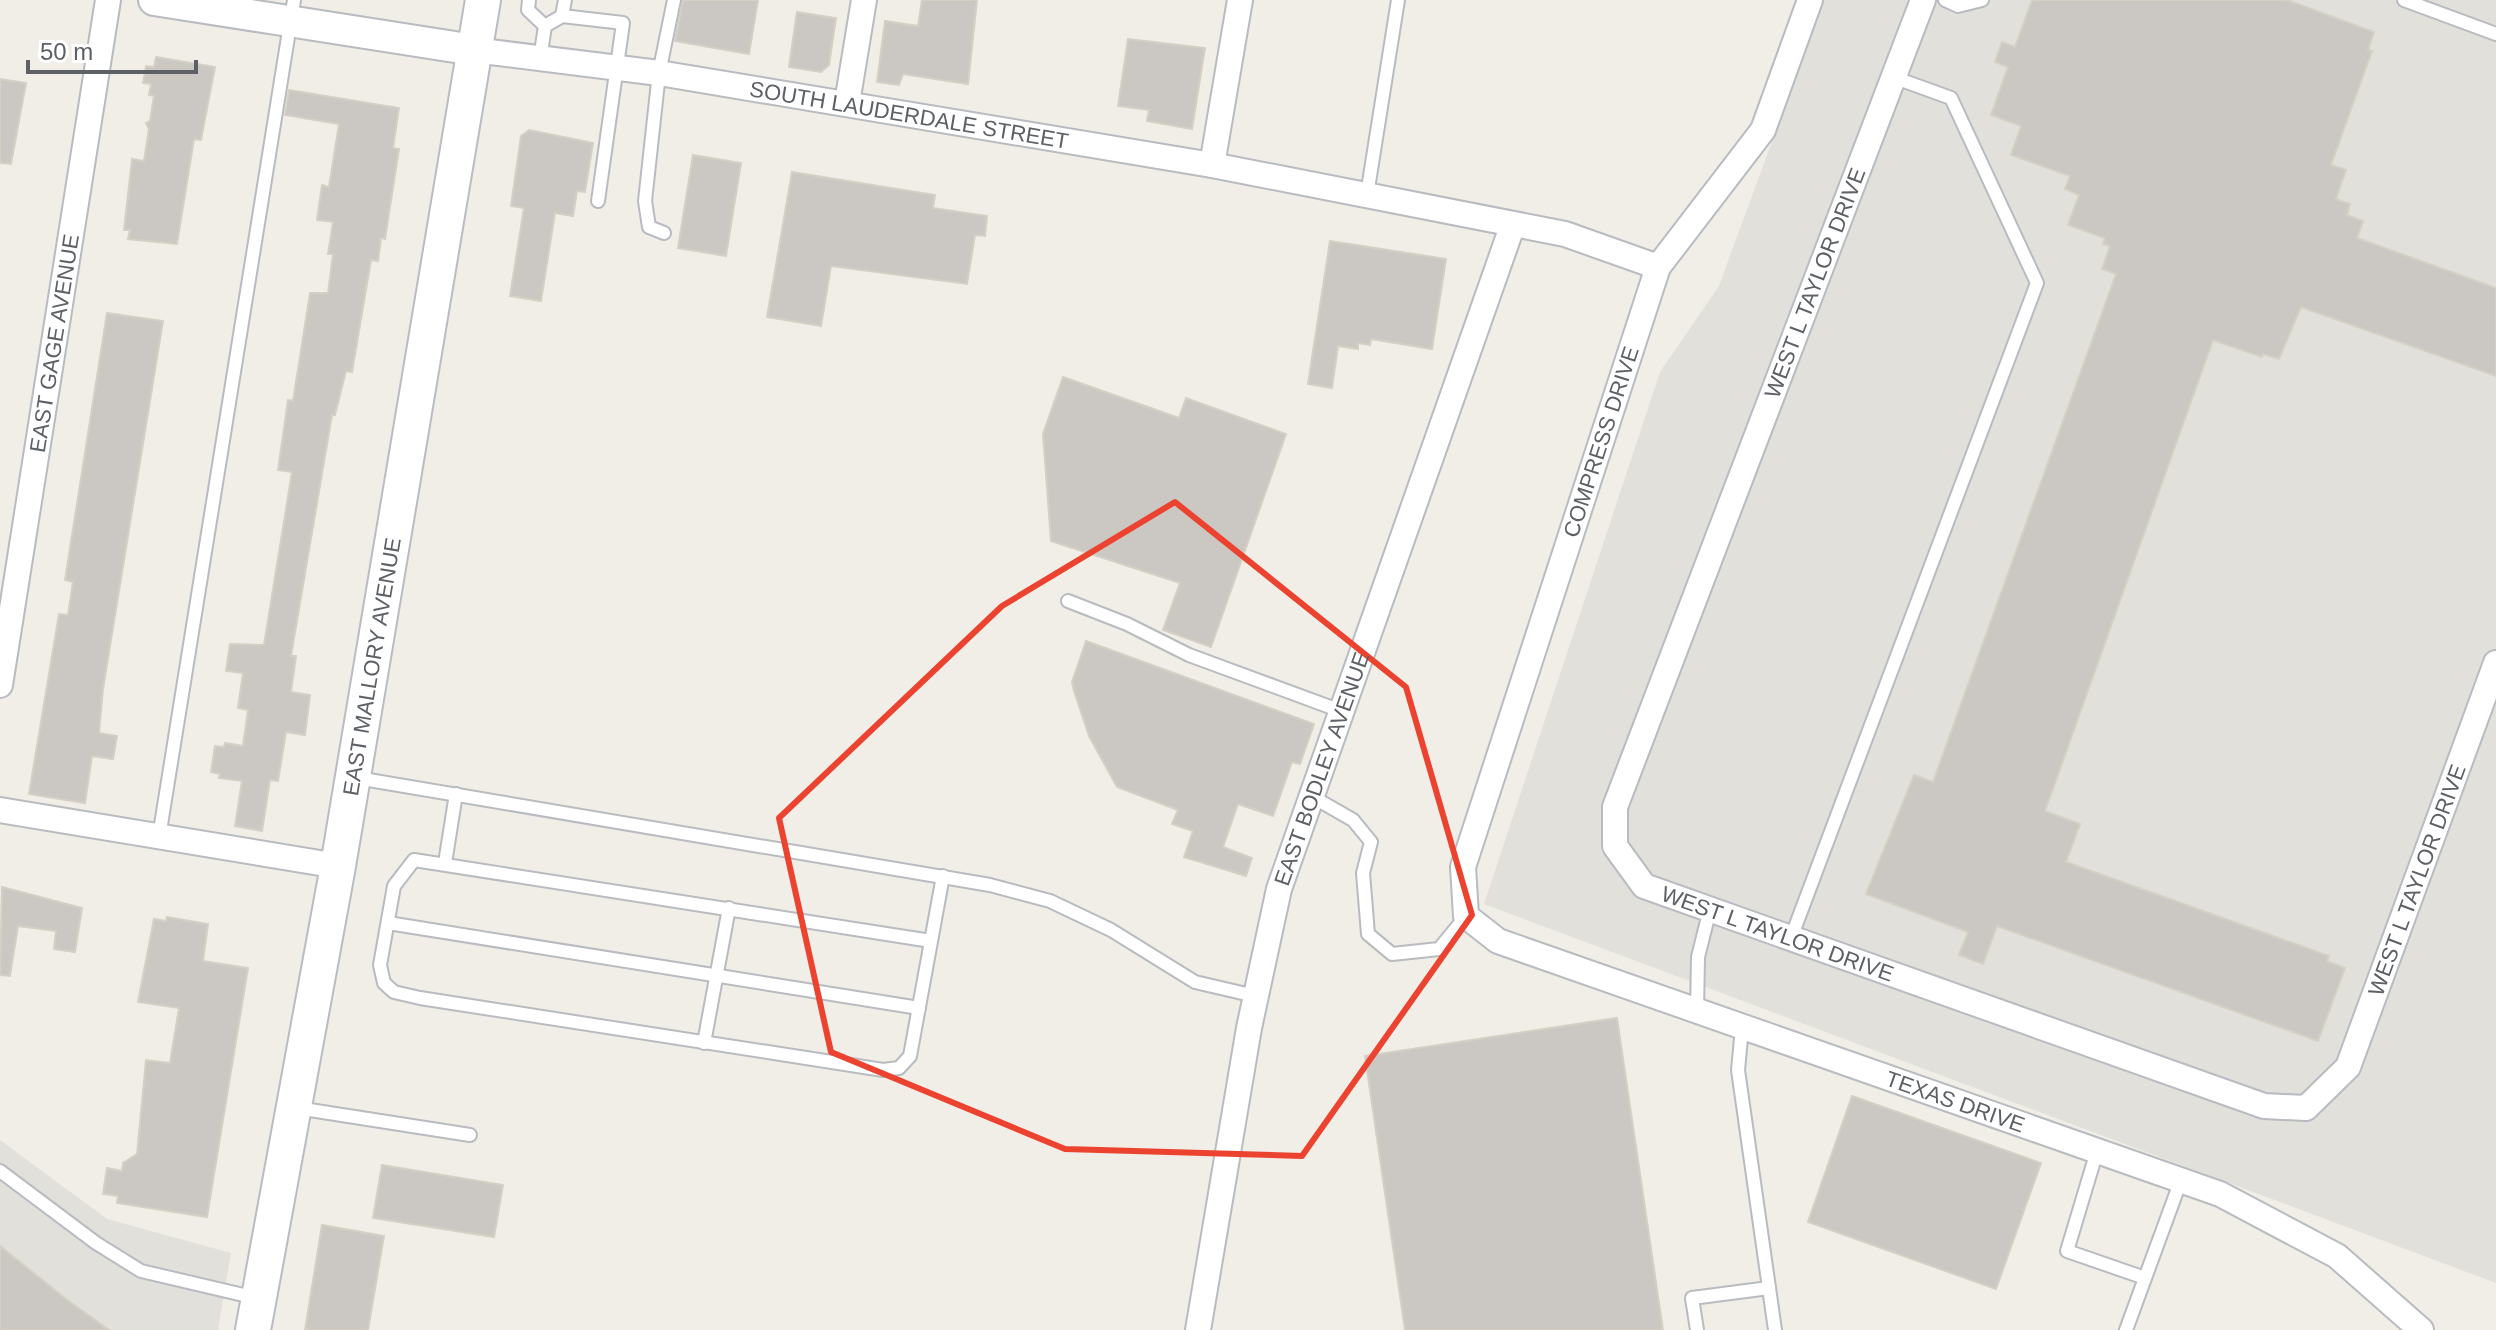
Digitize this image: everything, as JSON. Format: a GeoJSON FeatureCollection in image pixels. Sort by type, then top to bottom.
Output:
{"type":"FeatureCollection","features":[{"type":"Feature","properties":{"kind":"main road","name":"EAST MALLORY AVENUE"},"geometry":{"type":"LineString","coordinates":[[256,1314],[338,866],[483,0]]}},
{"type":"Feature","properties":{"kind":"street","name":"EAST GAGE AVENUE"},"geometry":{"type":"LineString","coordinates":[[0,685],[108,0]]}},
{"type":"Feature","properties":{"kind":"street","name":"SOUTH LAUDERDALE STREET"},"geometry":{"type":"LineString","coordinates":[[154,0],[292,11],[474,50],[659,73],[1212,165],[1565,234],[1658,267]]}},
{"type":"Feature","properties":{"kind":"street"},"geometry":{"type":"LineString","coordinates":[[847,103],[864,0]]}},
{"type":"Feature","properties":{"kind":"street"},"geometry":{"type":"LineString","coordinates":[[1212,165],[1240,0]]}},
{"type":"Feature","properties":{"kind":"street","name":"COMPRESS DRIVE"},"geometry":{"type":"LineString","coordinates":[[1466,916],[1463,867],[1658,267],[1763,130],[1810,0]]}},
{"type":"Feature","properties":{"kind":"street","name":"WEST L TAYLOR DRIVE"},"geometry":{"type":"LineString","coordinates":[[1923,0],[1615,807],[1615,846],[1644,886],[2264,1106],[2306,1108],[2348,1067],[2496,663]]}},
{"type":"Feature","properties":{"kind":"street","name":"EAST BODLEY AVENUE"},"geometry":{"type":"LineString","coordinates":[[1198,1330],[1255,996],[1279,889],[1513,224]]}},
{"type":"Feature","properties":{"kind":"street"},"geometry":{"type":"LineString","coordinates":[[0,810],[338,866]]}},
{"type":"Feature","properties":{"kind":"street","name":"TEXAS DRIVE"},"geometry":{"type":"LineString","coordinates":[[1466,916],[1498,941],[2220,1194],[2337,1256],[2421,1330]]}},
{"type":"Feature","properties":{"kind":"lane"},"geometry":{"type":"LineString","coordinates":[[529,0],[528,10],[545,26]]}},
{"type":"Feature","properties":{"kind":"lane"},"geometry":{"type":"LineString","coordinates":[[562,16],[565,0]]}},
{"type":"Feature","properties":{"kind":"lane"},"geometry":{"type":"LineString","coordinates":[[664,233],[649,227],[645,201],[659,73],[674,0]]}},
{"type":"Feature","properties":{"kind":"lane"},"geometry":{"type":"LineString","coordinates":[[1367,195],[1398,0]]}},
{"type":"Feature","properties":{"kind":"lane"},"geometry":{"type":"LineString","coordinates":[[1945,0],[1958,6],[1982,0]]}},
{"type":"Feature","properties":{"kind":"lane"},"geometry":{"type":"LineString","coordinates":[[2404,0],[2496,34]]}},
{"type":"Feature","properties":{"kind":"lane"},"geometry":{"type":"LineString","coordinates":[[159,837],[292,11]]}},
{"type":"Feature","properties":{"kind":"lane"},"geometry":{"type":"LineString","coordinates":[[545,26],[562,16],[623,23],[598,201]]}},
{"type":"Feature","properties":{"kind":"lane"},"geometry":{"type":"LineString","coordinates":[[540,59],[545,26]]}},
{"type":"Feature","properties":{"kind":"lane"},"geometry":{"type":"LineString","coordinates":[[1791,938],[2037,283],[1951,98],[1893,77]]}},
{"type":"Feature","properties":{"kind":"lane"},"geometry":{"type":"LineString","coordinates":[[1068,601],[1127,624],[1189,655],[1341,711]]}},
{"type":"Feature","properties":{"kind":"lane"},"geometry":{"type":"LineString","coordinates":[[353,778],[943,876],[1050,901],[1111,930],[1195,982],[1255,996]]}},
{"type":"Feature","properties":{"kind":"lane"},"geometry":{"type":"LineString","coordinates":[[445,863],[456,794]]}},
{"type":"Feature","properties":{"kind":"lane"},"geometry":{"type":"LineString","coordinates":[[1311,796],[1353,820],[1371,842],[1363,873],[1368,934],[1392,954],[1439,949],[1466,916]]}},
{"type":"Feature","properties":{"kind":"lane"},"geometry":{"type":"LineString","coordinates":[[931,941],[414,860],[394,886],[380,965],[384,983],[394,992],[883,1070],[899,1068],[910,1056],[943,876]]}},
{"type":"Feature","properties":{"kind":"lane"},"geometry":{"type":"LineString","coordinates":[[704,1043],[729,908]]}},
{"type":"Feature","properties":{"kind":"lane"},"geometry":{"type":"LineString","coordinates":[[1697,1012],[1698,957],[1710,909]]}},
{"type":"Feature","properties":{"kind":"lane"},"geometry":{"type":"LineString","coordinates":[[388,923],[919,1008]]}},
{"type":"Feature","properties":{"kind":"lane"},"geometry":{"type":"LineString","coordinates":[[1742,1028],[1738,1070],[1775,1330]]}},
{"type":"Feature","properties":{"kind":"lane"},"geometry":{"type":"LineString","coordinates":[[294,1108],[470,1135]]}},
{"type":"Feature","properties":{"kind":"lane"},"geometry":{"type":"LineString","coordinates":[[2097,1151],[2067,1251],[2145,1278]]}},
{"type":"Feature","properties":{"kind":"lane"},"geometry":{"type":"LineString","coordinates":[[0,1171],[96,1243],[141,1271],[256,1314]]}},
{"type":"Feature","properties":{"kind":"lane"},"geometry":{"type":"LineString","coordinates":[[2126,1330],[2181,1180]]}},
{"type":"Feature","properties":{"kind":"lane"},"geometry":{"type":"LineString","coordinates":[[1697,1330],[1692,1298],[1769,1288]]}},
{"type":"Feature","properties":{"kind":"highlighted area"},"geometry":{"type":"Polygon","coordinates":[[[1175,502],[1406,687],[1472,915],[1302,1156],[1065,1149],[831,1052],[779,818],[1002,606],[1175,502]]]}},
{"type":"Feature","properties":{"kind":"shaded area"},"geometry":{"type":"Polygon","coordinates":[[[1824,0],[2496,0],[2496,1283],[1484,904],[1660,372],[1719,286],[1824,0]]]}},
{"type":"Feature","properties":{"kind":"shaded area"},"geometry":{"type":"Polygon","coordinates":[[[0,1140],[107,1219],[231,1253],[218,1330],[0,1330],[0,1140]]]}},
{"type":"Feature","properties":{"kind":"building"},"geometry":{"type":"Polygon","coordinates":[[[683,0],[758,0],[749,54],[675,41],[683,0]]]}},
{"type":"Feature","properties":{"kind":"building"},"geometry":{"type":"Polygon","coordinates":[[[922,0],[977,0],[968,84],[903,74],[899,85],[877,82],[885,21],[918,26],[922,0]]]}},
{"type":"Feature","properties":{"kind":"building"},"geometry":{"type":"Polygon","coordinates":[[[2032,0],[2287,0],[2374,32],[2368,50],[2372,51],[2331,165],[2346,170],[2336,199],[2350,204],[2347,215],[2363,221],[2357,238],[2496,288],[2496,376],[2301,307],[2279,359],[2263,354],[2262,357],[2213,340],[2045,811],[2080,824],[2066,862],[2329,956],[2327,961],[2345,968],[2318,1041],[1997,926],[1983,964],[1959,955],[1968,932],[1866,894],[1914,775],[1933,782],[2116,274],[2102,269],[2110,246],[2103,244],[2105,238],[2068,225],[2079,195],[2065,189],[2070,176],[2011,155],[2021,126],[1991,115],[2008,67],[1995,62],[2002,42],[2015,47],[2032,0]]]}},
{"type":"Feature","properties":{"kind":"building"},"geometry":{"type":"Polygon","coordinates":[[[797,12],[836,18],[829,65],[821,72],[789,67],[797,12]]]}},
{"type":"Feature","properties":{"kind":"building"},"geometry":{"type":"Polygon","coordinates":[[[1128,39],[1205,48],[1192,129],[1147,121],[1149,110],[1118,106],[1128,39]]]}},
{"type":"Feature","properties":{"kind":"building"},"geometry":{"type":"Polygon","coordinates":[[[156,57],[215,67],[201,140],[194,139],[177,244],[128,239],[130,230],[124,230],[132,159],[144,161],[149,129],[146,123],[150,121],[154,96],[149,95],[151,84],[143,83],[146,66],[154,67],[156,57]]]}},
{"type":"Feature","properties":{"kind":"building"},"geometry":{"type":"Polygon","coordinates":[[[0,79],[26,83],[11,164],[0,163],[0,79]]]}},
{"type":"Feature","properties":{"kind":"building"},"geometry":{"type":"Polygon","coordinates":[[[289,90],[399,108],[393,148],[399,149],[385,239],[381,238],[378,261],[371,260],[352,372],[346,371],[335,415],[332,415],[291,656],[296,656],[291,692],[310,695],[305,735],[286,732],[278,781],[270,780],[262,831],[235,826],[242,781],[219,778],[220,774],[211,772],[215,746],[224,747],[225,743],[243,746],[248,710],[238,708],[243,673],[226,671],[230,644],[264,645],[292,472],[278,470],[288,400],[293,401],[310,293],[328,293],[333,254],[328,254],[333,222],[317,220],[322,185],[329,187],[339,124],[285,115],[289,90]]]}},
{"type":"Feature","properties":{"kind":"building"},"geometry":{"type":"Polygon","coordinates":[[[529,130],[593,143],[585,192],[577,191],[573,216],[555,213],[541,301],[510,296],[524,208],[511,206],[521,136],[529,130]]]}},
{"type":"Feature","properties":{"kind":"building"},"geometry":{"type":"Polygon","coordinates":[[[693,155],[741,163],[726,256],[678,248],[693,155]]]}},
{"type":"Feature","properties":{"kind":"building"},"geometry":{"type":"Polygon","coordinates":[[[792,172],[935,195],[933,208],[987,216],[985,236],[975,235],[967,284],[831,266],[821,326],[767,317],[792,172]]]}},
{"type":"Feature","properties":{"kind":"building"},"geometry":{"type":"Polygon","coordinates":[[[1330,241],[1446,259],[1432,349],[1371,339],[1370,345],[1358,343],[1358,349],[1338,346],[1332,388],[1308,384],[1330,241]]]}},
{"type":"Feature","properties":{"kind":"building"},"geometry":{"type":"Polygon","coordinates":[[[107,313],[163,321],[103,689],[99,733],[117,736],[113,759],[92,756],[85,803],[29,794],[59,614],[68,615],[73,582],[65,580],[107,313]]]}},
{"type":"Feature","properties":{"kind":"building"},"geometry":{"type":"Polygon","coordinates":[[[1063,377],[1179,418],[1186,398],[1286,434],[1211,647],[1163,630],[1180,583],[1051,541],[1043,434],[1063,377]]]}},
{"type":"Feature","properties":{"kind":"building"},"geometry":{"type":"Polygon","coordinates":[[[1086,641],[1314,724],[1300,764],[1292,762],[1273,816],[1238,804],[1223,847],[1252,858],[1246,876],[1184,857],[1193,831],[1172,824],[1178,810],[1117,787],[1089,736],[1072,682],[1086,641]]]}},
{"type":"Feature","properties":{"kind":"building"},"geometry":{"type":"Polygon","coordinates":[[[2,887],[82,908],[75,952],[54,949],[56,931],[18,926],[10,976],[0,975],[2,887]]]}},
{"type":"Feature","properties":{"kind":"building"},"geometry":{"type":"Polygon","coordinates":[[[167,917],[208,924],[203,961],[248,968],[207,1217],[117,1203],[118,1196],[103,1194],[107,1168],[122,1171],[123,1163],[137,1154],[146,1060],[170,1063],[179,1008],[138,1002],[154,919],[166,921],[167,917]]]}},
{"type":"Feature","properties":{"kind":"building"},"geometry":{"type":"Polygon","coordinates":[[[1617,1018],[1663,1330],[1405,1330],[1365,1056],[1617,1018]]]}},
{"type":"Feature","properties":{"kind":"building"},"geometry":{"type":"Polygon","coordinates":[[[1852,1096],[2041,1163],[1996,1289],[1808,1222],[1852,1096]]]}},
{"type":"Feature","properties":{"kind":"building"},"geometry":{"type":"Polygon","coordinates":[[[382,1165],[503,1185],[494,1237],[373,1218],[382,1165]]]}},
{"type":"Feature","properties":{"kind":"building"},"geometry":{"type":"Polygon","coordinates":[[[322,1225],[384,1236],[368,1330],[305,1330],[322,1225]]]}},
{"type":"Feature","properties":{"kind":"building"},"geometry":{"type":"Polygon","coordinates":[[[0,1246],[66,1299],[109,1330],[0,1330],[0,1246]]]}}]}
